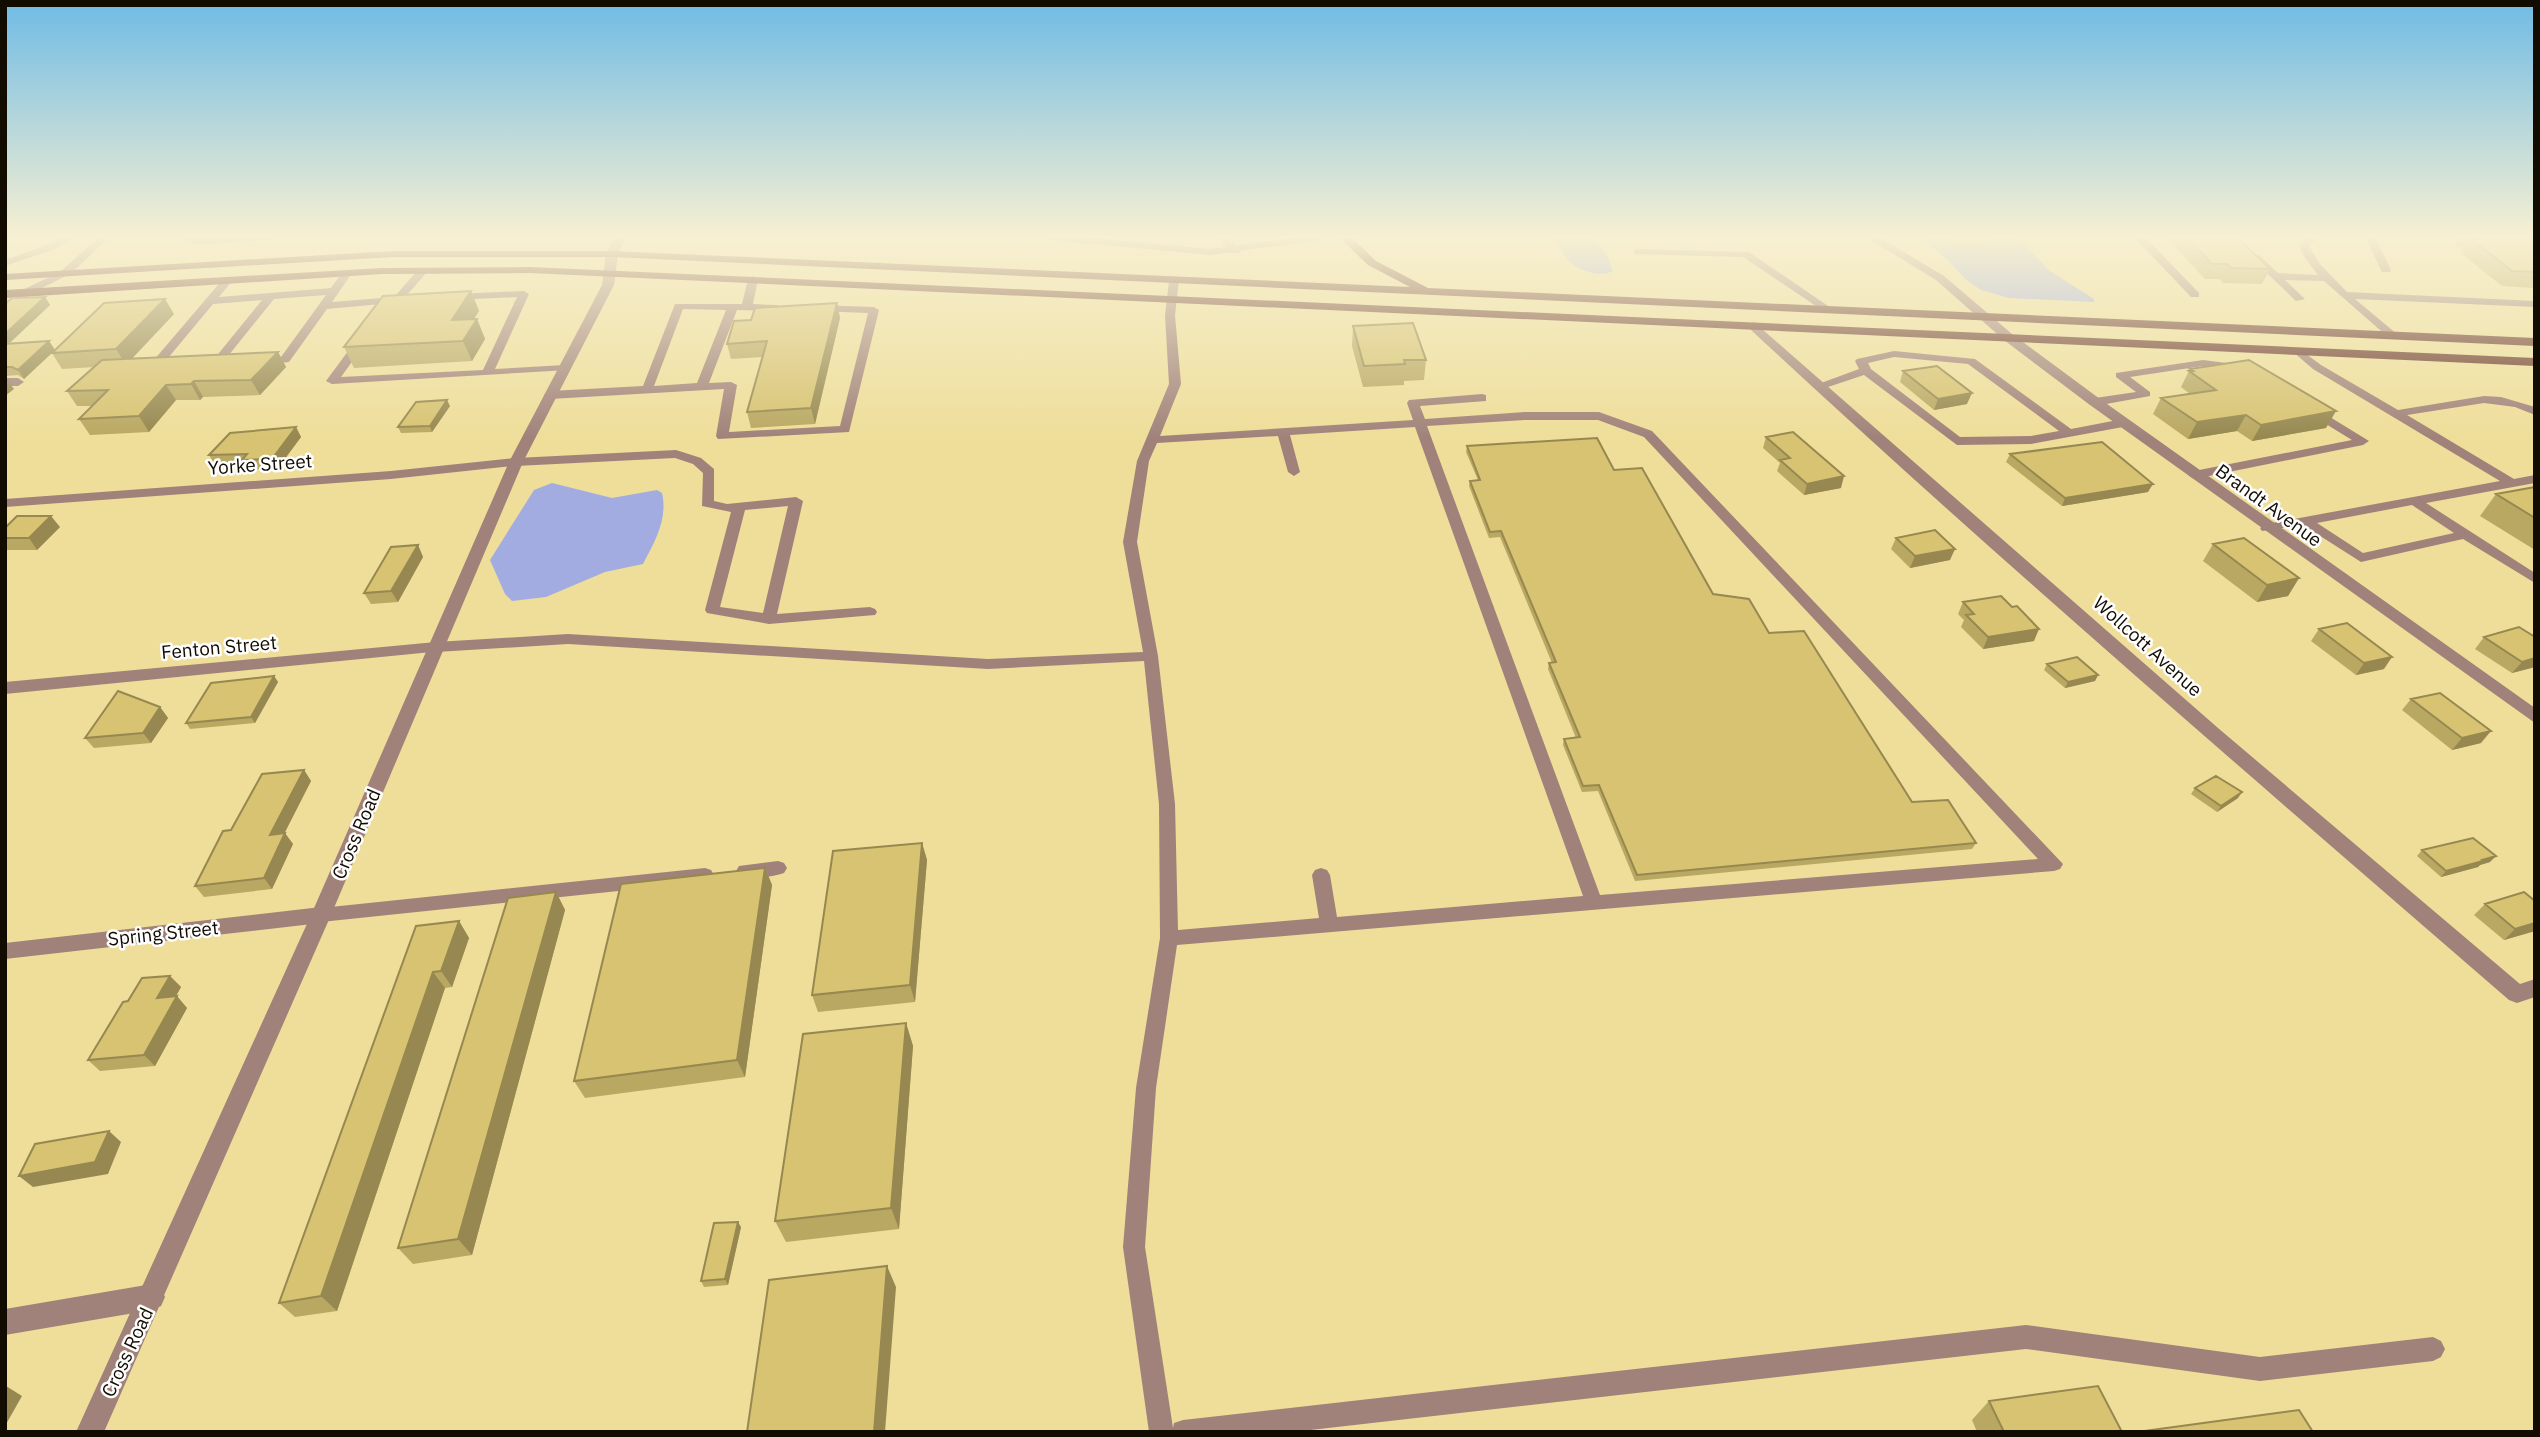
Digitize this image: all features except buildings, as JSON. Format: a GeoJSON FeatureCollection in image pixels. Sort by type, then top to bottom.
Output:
{"type":"FeatureCollection","features":[{"type":"Feature","properties":{"kind":"main road"},"geometry":{"type":"LineString","coordinates":[[1279,304],[2531,364]]}},
{"type":"Feature","properties":{"kind":"main road"},"geometry":{"type":"LineString","coordinates":[[1697,304],[2535,342]]}},
{"type":"Feature","properties":{"kind":"street","name":"Cross Road"},"geometry":{"type":"LineString","coordinates":[[90,1432],[321,915],[516,462],[598,304]]}},
{"type":"Feature","properties":{"kind":"street","name":"Brandt Avenue"},"geometry":{"type":"LineString","coordinates":[[1971,304],[2008,337],[2194,475],[2535,717]]}},
{"type":"Feature","properties":{"kind":"street","name":"Wollcott Avenue"},"geometry":{"type":"LineString","coordinates":[[1754,326],[2213,732],[2526,991]]}},
{"type":"Feature","properties":{"kind":"street","name":"Yorke Street"},"geometry":{"type":"LineString","coordinates":[[5,503],[391,475],[516,462]]}},
{"type":"Feature","properties":{"kind":"street","name":"Fenton Street"},"geometry":{"type":"LineString","coordinates":[[5,688],[436,647]]}},
{"type":"Feature","properties":{"kind":"street","name":"Spring Street"},"geometry":{"type":"LineString","coordinates":[[5,951],[321,915]]}},
{"type":"Feature","properties":{"kind":"street"},"geometry":{"type":"LineString","coordinates":[[5,1322],[152,1297]]}},
{"type":"Feature","properties":{"kind":"lane"},"geometry":{"type":"LineString","coordinates":[[179,366],[154,367],[207,304]]}},
{"type":"Feature","properties":{"kind":"lane"},"geometry":{"type":"LineString","coordinates":[[230,363],[210,364],[264,304]]}},
{"type":"Feature","properties":{"kind":"lane"},"geometry":{"type":"LineString","coordinates":[[244,362],[285,360],[324,306],[348,304]]}},
{"type":"Feature","properties":{"kind":"lane"},"geometry":{"type":"LineString","coordinates":[[380,317],[393,304]]}},
{"type":"Feature","properties":{"kind":"lane"},"geometry":{"type":"LineString","coordinates":[[486,373],[519,304]]}},
{"type":"Feature","properties":{"kind":"lane"},"geometry":{"type":"LineString","coordinates":[[1161,1432],[1134,1247],[1146,1088],[1168,938],[1167,804],[1151,656],[1130,542],[1143,461],[1175,384],[1170,304]]}},
{"type":"Feature","properties":{"kind":"lane"},"geometry":{"type":"LineString","coordinates":[[1820,304],[1829,310]]}},
{"type":"Feature","properties":{"kind":"lane"},"geometry":{"type":"LineString","coordinates":[[2356,304],[2392,335]]}},
{"type":"Feature","properties":{"kind":"lane"},"geometry":{"type":"LineString","coordinates":[[550,395],[648,390],[731,385],[722,436],[845,429],[874,310],[680,306],[648,390]]}},
{"type":"Feature","properties":{"kind":"lane"},"geometry":{"type":"LineString","coordinates":[[701,387],[733,307]]}},
{"type":"Feature","properties":{"kind":"lane"},"geometry":{"type":"LineString","coordinates":[[372,327],[332,381],[564,368]]}},
{"type":"Feature","properties":{"kind":"lane"},"geometry":{"type":"LineString","coordinates":[[2298,351],[2317,367],[2512,483]]}},
{"type":"Feature","properties":{"kind":"lane"},"geometry":{"type":"LineString","coordinates":[[2069,433],[1971,361],[1894,354],[1861,361],[1866,371],[1957,441],[2031,440],[2069,433],[2123,423]]}},
{"type":"Feature","properties":{"kind":"lane"},"geometry":{"type":"LineString","coordinates":[[2095,402],[2146,394],[2120,375],[2203,363],[2225,364],[2250,370]]}},
{"type":"Feature","properties":{"kind":"lane"},"geometry":{"type":"LineString","coordinates":[[1819,386],[1866,371]]}},
{"type":"Feature","properties":{"kind":"lane"},"geometry":{"type":"LineString","coordinates":[[1482,398],[1413,403],[1594,903]]}},
{"type":"Feature","properties":{"kind":"lane"},"geometry":{"type":"LineString","coordinates":[[2395,414],[2489,398],[2515,402],[2535,411]]}},
{"type":"Feature","properties":{"kind":"lane"},"geometry":{"type":"LineString","coordinates":[[2194,475],[2362,441],[2306,406]]}},
{"type":"Feature","properties":{"kind":"lane"},"geometry":{"type":"LineString","coordinates":[[1152,440],[1525,416],[1600,416],[1648,434],[2054,864],[1168,938]]}},
{"type":"Feature","properties":{"kind":"lane"},"geometry":{"type":"LineString","coordinates":[[1283,431],[1294,472]]}},
{"type":"Feature","properties":{"kind":"lane"},"geometry":{"type":"LineString","coordinates":[[516,462],[676,454],[696,461],[709,472],[707,503],[727,508],[796,501],[769,619]]}},
{"type":"Feature","properties":{"kind":"lane"},"geometry":{"type":"LineString","coordinates":[[2267,528],[2535,479]]}},
{"type":"Feature","properties":{"kind":"lane"},"geometry":{"type":"LineString","coordinates":[[2414,501],[2535,579]]}},
{"type":"Feature","properties":{"kind":"lane"},"geometry":{"type":"LineString","coordinates":[[739,507],[712,610],[769,619],[870,612]]}},
{"type":"Feature","properties":{"kind":"lane"},"geometry":{"type":"LineString","coordinates":[[2305,521],[2361,558],[2466,534]]}},
{"type":"Feature","properties":{"kind":"lane"},"geometry":{"type":"LineString","coordinates":[[436,647],[568,639],[988,664],[1151,656]]}},
{"type":"Feature","properties":{"kind":"lane"},"geometry":{"type":"LineString","coordinates":[[321,915],[778,868]]}},
{"type":"Feature","properties":{"kind":"lane"},"geometry":{"type":"LineString","coordinates":[[1321,875],[1329,925]]}},
{"type":"Feature","properties":{"kind":"lane"},"geometry":{"type":"LineString","coordinates":[[1183,1432],[2026,1337],[2260,1369],[2433,1349]]}},
{"type":"Feature","properties":{"kind":"shaded area"},"geometry":{"type":"Polygon","coordinates":[[[552,483],[612,498],[657,490],[662,493],[663,503],[659,530],[643,564],[605,572],[546,597],[512,601],[505,594],[490,560],[534,490],[552,483]]]}}]}
